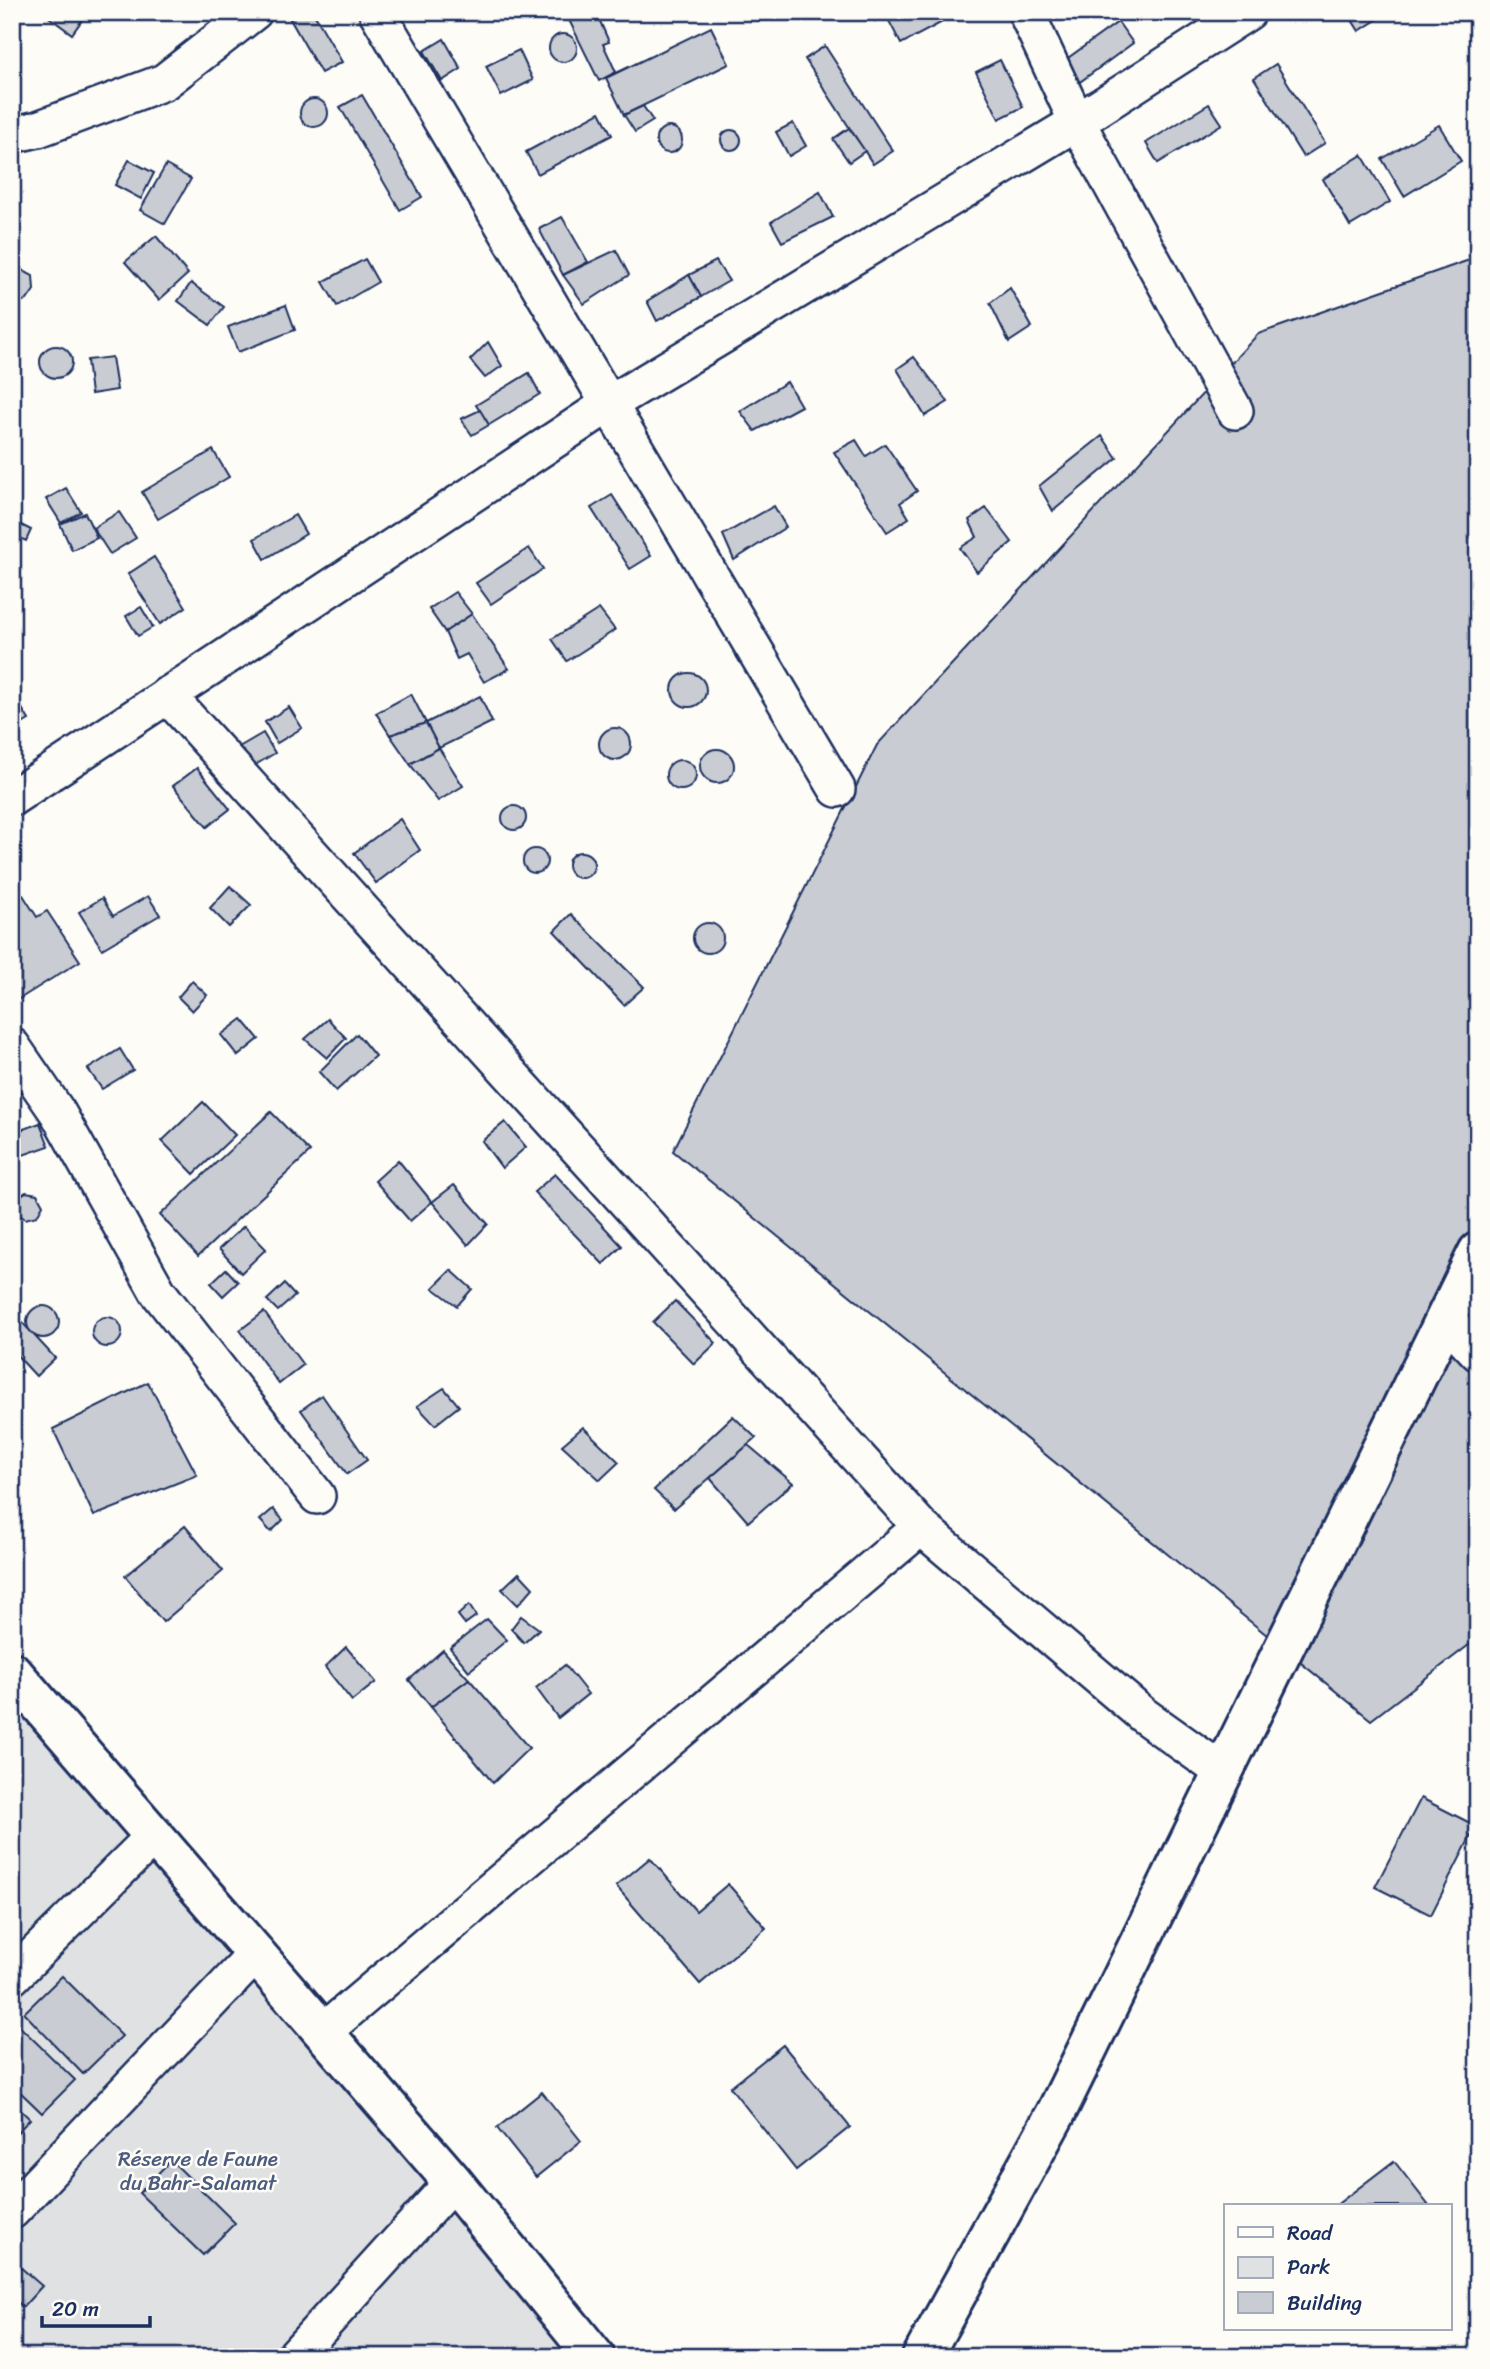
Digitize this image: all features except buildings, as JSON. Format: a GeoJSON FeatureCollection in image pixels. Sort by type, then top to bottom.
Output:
{"type":"FeatureCollection","features":[{"type":"Feature","properties":{"kind":"main road"},"geometry":{"type":"LineString","coordinates":[[922,2357],[1056,2113],[1478,1252]]}},
{"type":"Feature","properties":{"kind":"main road"},"geometry":{"type":"LineString","coordinates":[[13,1673],[453,2182],[595,2357]]}},
{"type":"Feature","properties":{"kind":"street"},"geometry":{"type":"LineString","coordinates":[[12,135],[38,129],[164,82],[254,12]]}},
{"type":"Feature","properties":{"kind":"street"},"geometry":{"type":"LineString","coordinates":[[377,12],[837,789]]}},
{"type":"Feature","properties":{"kind":"street"},"geometry":{"type":"LineString","coordinates":[[1026,12],[1077,122],[1235,411]]}},
{"type":"Feature","properties":{"kind":"street"},"geometry":{"type":"LineString","coordinates":[[12,797],[609,404],[1077,122],[1248,12]]}},
{"type":"Feature","properties":{"kind":"street"},"geometry":{"type":"LineString","coordinates":[[167,695],[921,1527],[1143,1715],[1223,1772]]}},
{"type":"Feature","properties":{"kind":"street"},"geometry":{"type":"LineString","coordinates":[[12,1046],[58,1114],[158,1292],[317,1496]]}},
{"type":"Feature","properties":{"kind":"street"},"geometry":{"type":"LineString","coordinates":[[1446,1318],[1478,1353]]}},
{"type":"Feature","properties":{"kind":"street"},"geometry":{"type":"LineString","coordinates":[[324,2032],[921,1527]]}},
{"type":"Feature","properties":{"kind":"street"},"geometry":{"type":"LineString","coordinates":[[12,1977],[155,1835]]}},
{"type":"Feature","properties":{"kind":"street"},"geometry":{"type":"LineString","coordinates":[[12,2211],[257,1953]]}},
{"type":"Feature","properties":{"kind":"street"},"geometry":{"type":"LineString","coordinates":[[294,2357],[453,2182]]}},
{"type":"Feature","properties":{"kind":"green space","name":"Réserve de Faune du Bahr-Salamat"},"geometry":{"type":"Polygon","coordinates":[[[12,1669],[595,2357],[12,2357],[12,1669]]]}}]}
